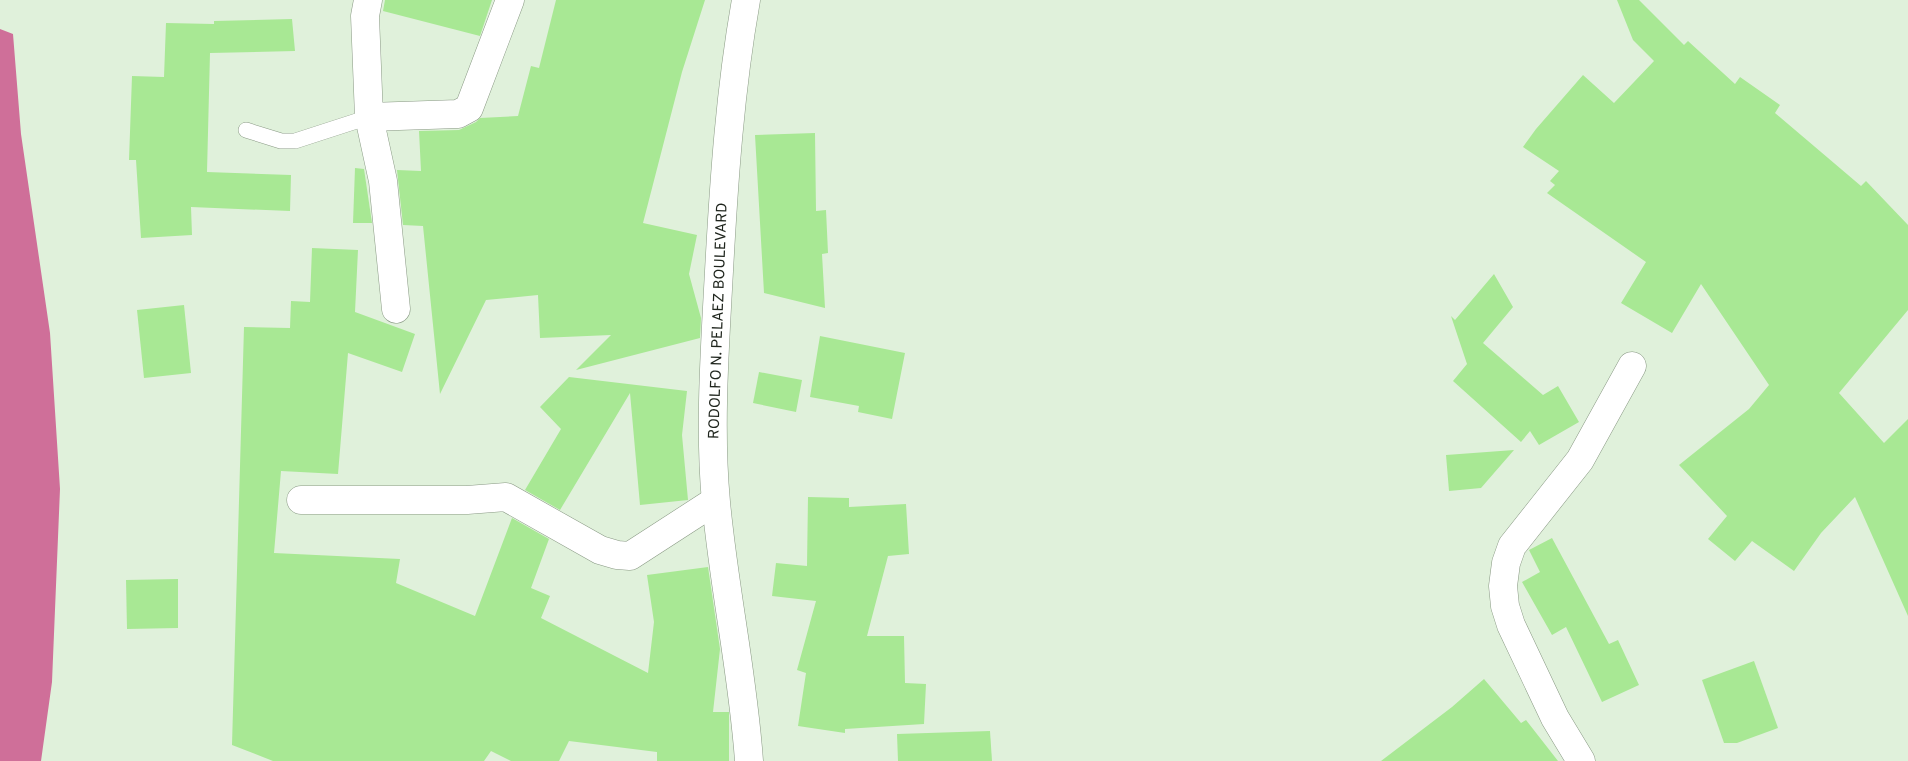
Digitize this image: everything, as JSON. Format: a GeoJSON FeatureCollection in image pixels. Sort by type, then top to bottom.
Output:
{"type":"FeatureCollection","features":[{"type":"Feature","properties":{"kind":"street"},"geometry":{"type":"LineString","coordinates":[[368,0],[365,16],[369,117],[383,181],[396,309]]}},
{"type":"Feature","properties":{"kind":"street"},"geometry":{"type":"LineString","coordinates":[[369,117],[458,114],[469,108],[510,0]]}},
{"type":"Feature","properties":{"kind":"street","name":"RODOLFO N. PELAEZ BOULEVARD"},"geometry":{"type":"LineString","coordinates":[[746,0],[730,101],[714,353],[713,424],[716,501],[739,670],[749,761]]}},
{"type":"Feature","properties":{"kind":"street"},"geometry":{"type":"LineString","coordinates":[[1581,761],[1555,718],[1510,625],[1503,586],[1506,563],[1512,546],[1580,460],[1632,366]]}},
{"type":"Feature","properties":{"kind":"street"},"geometry":{"type":"LineString","coordinates":[[301,500],[467,500],[506,497],[600,550],[617,555],[630,556],[716,501]]}},
{"type":"Feature","properties":{"kind":"lane"},"geometry":{"type":"LineString","coordinates":[[246,130],[281,141],[295,141],[369,117]]}},
{"type":"Feature","properties":{"kind":"shaded area"},"geometry":{"type":"Polygon","coordinates":[[[0,29],[13,34],[21,134],[50,333],[60,489],[52,682],[41,761],[0,761],[0,29]]]}},
{"type":"Feature","properties":{"kind":"building"},"geometry":{"type":"Polygon","coordinates":[[[385,0],[492,0],[480,36],[383,11],[385,0]]]}},
{"type":"Feature","properties":{"kind":"building"},"geometry":{"type":"Polygon","coordinates":[[[556,0],[705,0],[682,72],[643,223],[697,235],[689,274],[701,318],[700,338],[576,370],[611,335],[540,338],[538,295],[486,300],[440,394],[423,226],[403,225],[397,170],[421,171],[419,131],[459,130],[480,118],[518,116],[531,66],[539,68],[556,0]]]}},
{"type":"Feature","properties":{"kind":"building"},"geometry":{"type":"Polygon","coordinates":[[[1617,0],[1639,0],[1684,45],[1688,41],[1735,84],[1740,77],[1780,105],[1775,113],[1861,186],[1866,181],[1908,225],[1908,310],[1839,393],[1884,443],[1908,419],[1908,616],[1855,497],[1821,533],[1794,571],[1752,541],[1735,561],[1708,539],[1727,516],[1679,465],[1749,409],[1769,385],[1701,284],[1672,333],[1621,303],[1646,262],[1547,193],[1555,185],[1550,181],[1559,171],[1523,147],[1536,129],[1583,75],[1614,103],[1654,61],[1633,40],[1617,0]]]}},
{"type":"Feature","properties":{"kind":"building"},"geometry":{"type":"Polygon","coordinates":[[[292,19],[295,51],[210,53],[207,172],[291,175],[290,211],[191,207],[192,235],[141,238],[136,160],[129,160],[132,76],[164,77],[166,23],[214,24],[214,21],[292,19]]]}},
{"type":"Feature","properties":{"kind":"building"},"geometry":{"type":"Polygon","coordinates":[[[815,133],[816,211],[826,210],[828,253],[822,254],[825,308],[764,293],[755,135],[815,133]]]}},
{"type":"Feature","properties":{"kind":"building"},"geometry":{"type":"Polygon","coordinates":[[[355,168],[364,169],[372,223],[353,223],[355,168]]]}},
{"type":"Feature","properties":{"kind":"building"},"geometry":{"type":"Polygon","coordinates":[[[312,248],[358,250],[355,312],[415,334],[402,372],[348,353],[338,474],[281,471],[274,553],[400,559],[396,583],[475,616],[512,518],[549,539],[531,588],[550,596],[541,618],[648,673],[654,622],[647,575],[708,567],[720,649],[713,712],[729,712],[729,761],[657,761],[657,752],[569,741],[559,761],[511,761],[491,751],[484,761],[273,761],[232,745],[244,327],[290,328],[291,301],[310,302],[312,248]]]}},
{"type":"Feature","properties":{"kind":"building"},"geometry":{"type":"Polygon","coordinates":[[[1494,274],[1513,307],[1483,343],[1543,395],[1558,386],[1579,422],[1539,445],[1530,431],[1521,442],[1453,381],[1467,364],[1451,316],[1455,320],[1494,274]]]}},
{"type":"Feature","properties":{"kind":"building"},"geometry":{"type":"Polygon","coordinates":[[[184,305],[191,373],[144,378],[137,310],[184,305]]]}},
{"type":"Feature","properties":{"kind":"building"},"geometry":{"type":"Polygon","coordinates":[[[820,336],[905,353],[892,419],[858,412],[859,406],[810,397],[820,336]]]}},
{"type":"Feature","properties":{"kind":"building"},"geometry":{"type":"Polygon","coordinates":[[[759,372],[802,380],[796,412],[753,403],[759,372]]]}},
{"type":"Feature","properties":{"kind":"building"},"geometry":{"type":"Polygon","coordinates":[[[569,377],[687,391],[682,435],[688,500],[640,505],[630,393],[560,510],[525,490],[561,429],[540,407],[569,377]]]}},
{"type":"Feature","properties":{"kind":"building"},"geometry":{"type":"Polygon","coordinates":[[[1514,450],[1481,488],[1449,491],[1446,455],[1514,450]]]}},
{"type":"Feature","properties":{"kind":"building"},"geometry":{"type":"Polygon","coordinates":[[[808,497],[849,498],[849,507],[906,504],[909,554],[888,556],[867,636],[904,636],[905,683],[926,684],[924,724],[845,729],[845,733],[798,726],[806,673],[797,670],[816,601],[772,596],[776,563],[807,566],[808,497]]]}},
{"type":"Feature","properties":{"kind":"building"},"geometry":{"type":"Polygon","coordinates":[[[1552,538],[1609,644],[1618,640],[1639,685],[1602,702],[1566,627],[1552,635],[1522,582],[1540,572],[1529,550],[1552,538]]]}},
{"type":"Feature","properties":{"kind":"building"},"geometry":{"type":"Polygon","coordinates":[[[178,579],[178,628],[127,629],[126,580],[178,579]]]}},
{"type":"Feature","properties":{"kind":"building"},"geometry":{"type":"Polygon","coordinates":[[[1754,661],[1778,728],[1737,743],[1724,743],[1702,680],[1754,661]]]}},
{"type":"Feature","properties":{"kind":"building"},"geometry":{"type":"Polygon","coordinates":[[[1484,679],[1521,723],[1526,720],[1558,761],[1381,761],[1452,707],[1484,679]]]}},
{"type":"Feature","properties":{"kind":"building"},"geometry":{"type":"Polygon","coordinates":[[[990,731],[992,761],[898,761],[897,734],[990,731]]]}}]}
